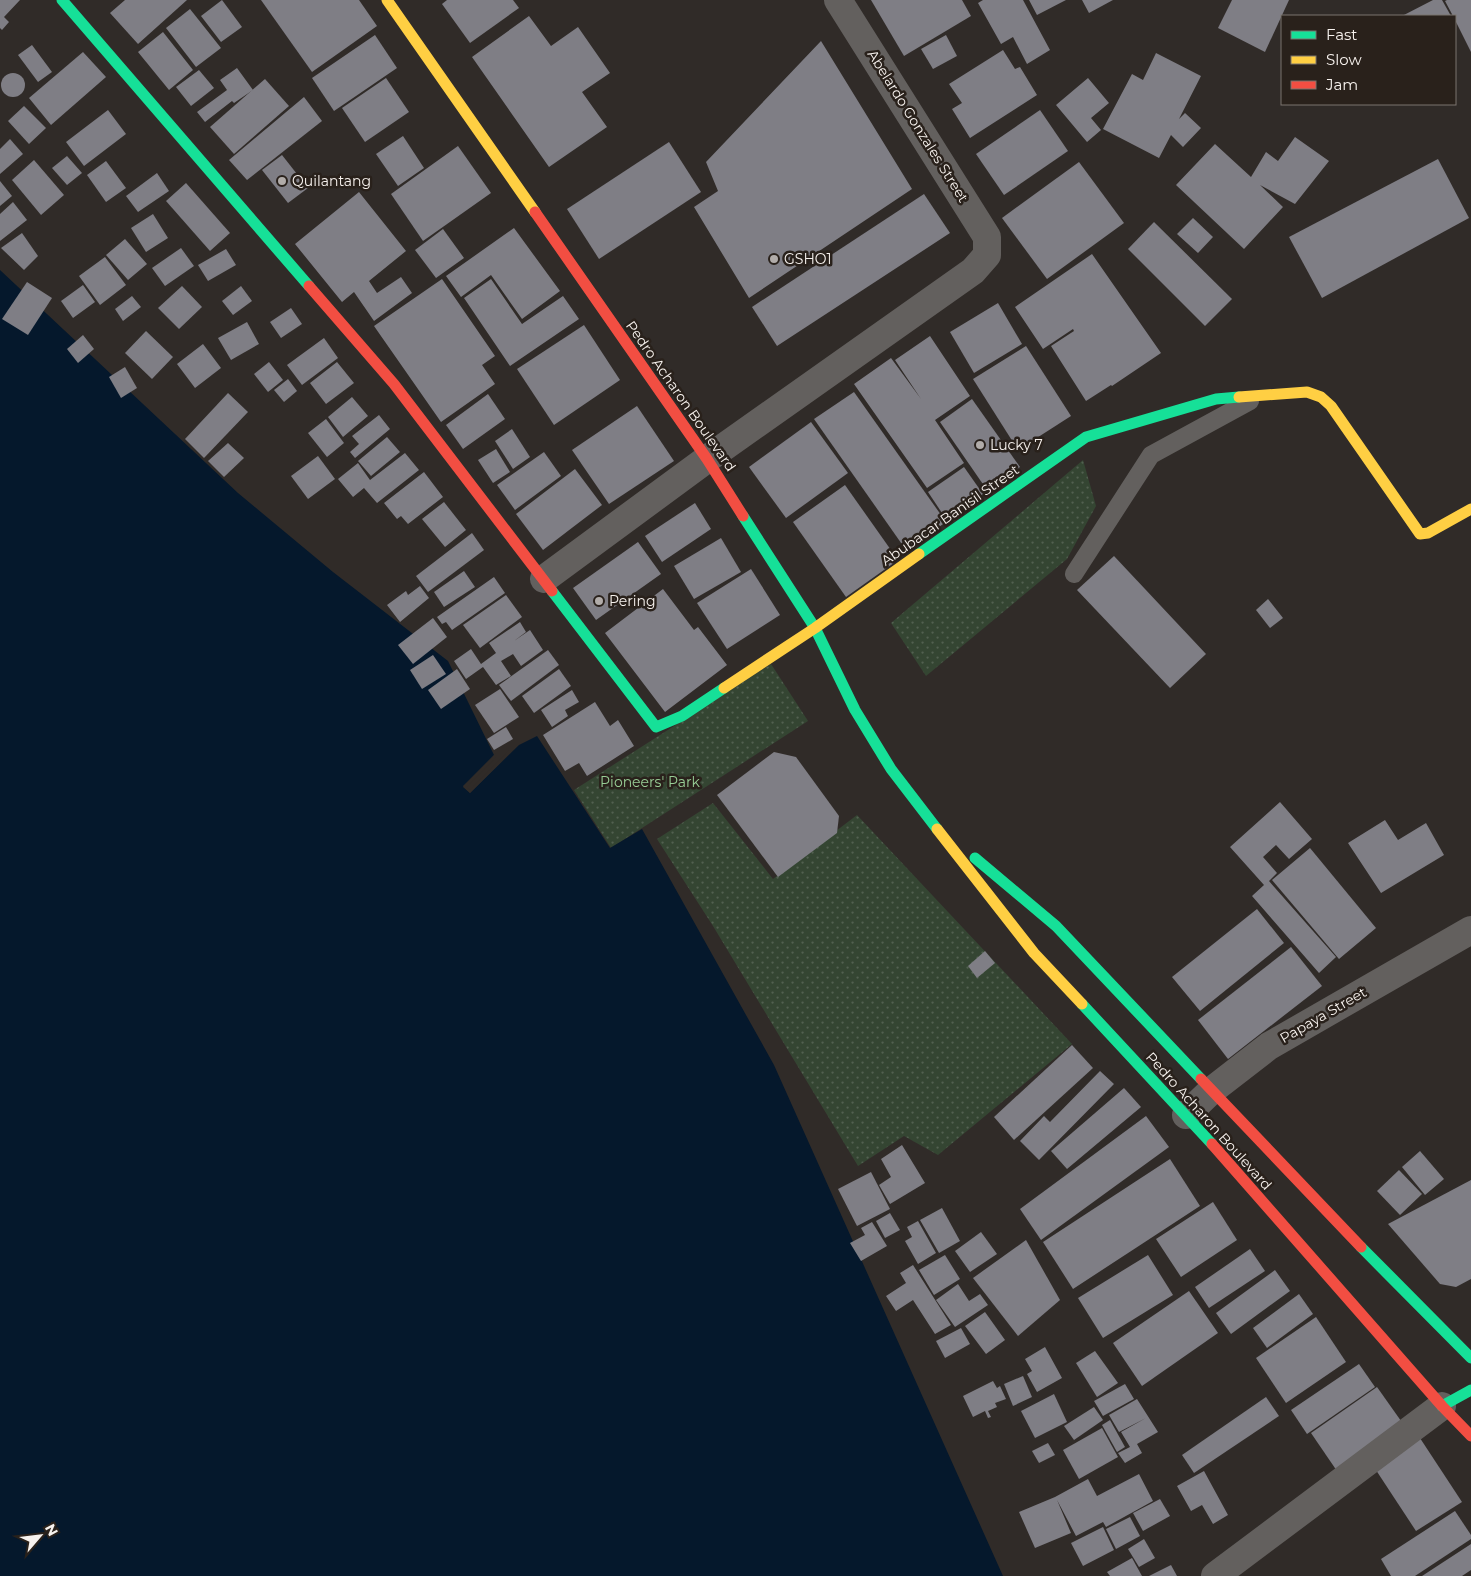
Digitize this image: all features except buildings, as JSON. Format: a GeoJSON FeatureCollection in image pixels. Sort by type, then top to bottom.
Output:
{"type":"FeatureCollection","features":[{"type":"Feature","properties":{"kind":"main road"},"geometry":{"type":"LineString","coordinates":[[62,0],[394,384],[544,579]]}},
{"type":"Feature","properties":{"kind":"main road","name":"Pedro Acharon Boulevard"},"geometry":{"type":"LineString","coordinates":[[387,0],[707,459],[815,628],[855,710],[891,769],[1034,953],[1186,1115],[1442,1406],[1471,1436]]}},
{"type":"Feature","properties":{"kind":"main road","name":"Abubacar Banisil Street"},"geometry":{"type":"LineString","coordinates":[[544,579],[656,727],[682,716],[815,628],[1086,437],[1216,399],[1307,392],[1320,397],[1331,406],[1420,534],[1428,532],[1471,509]]}},
{"type":"Feature","properties":{"kind":"main road","name":"Pedro Acharon Boulevard"},"geometry":{"type":"LineString","coordinates":[[932,821],[1056,926],[1359,1245],[1471,1358]]}},
{"type":"Feature","properties":{"kind":"main road"},"geometry":{"type":"LineString","coordinates":[[1442,1406],[1471,1390]]}},
{"type":"Feature","properties":{"kind":"street","name":"Abelardo Gonzales Street"},"geometry":{"type":"LineString","coordinates":[[707,459],[973,271],[986,256],[988,236],[838,0]]}},
{"type":"Feature","properties":{"kind":"street"},"geometry":{"type":"LineString","coordinates":[[544,579],[707,459]]}},
{"type":"Feature","properties":{"kind":"street","name":"Papaya Street"},"geometry":{"type":"LineString","coordinates":[[1186,1115],[1211,1090],[1269,1046],[1471,930]]}},
{"type":"Feature","properties":{"kind":"street"},"geometry":{"type":"LineString","coordinates":[[1215,1576],[1442,1406]]}},
{"type":"Feature","properties":{"kind":"lane"},"geometry":{"type":"LineString","coordinates":[[1074,574],[1151,455],[1259,395]]}},
{"type":"Feature","properties":{"kind":"green space"},"geometry":{"type":"Polygon","coordinates":[[[1083,460],[1096,506],[1067,559],[926,676],[891,623],[1083,460]]]}},
{"type":"Feature","properties":{"kind":"green space","name":"Pioneers' Park"},"geometry":{"type":"Polygon","coordinates":[[[771,664],[808,721],[611,848],[574,790],[771,664]]]}},
{"type":"Feature","properties":{"kind":"green space"},"geometry":{"type":"Polygon","coordinates":[[[713,803],[773,879],[857,815],[1072,1044],[938,1155],[904,1136],[858,1166],[713,926],[657,839],[713,803]]]}},
{"type":"Feature","properties":{"kind":"water"},"geometry":{"type":"Polygon","coordinates":[[[0,270],[238,493],[333,572],[448,661],[494,755],[463,786],[470,793],[519,745],[537,736],[610,848],[642,829],[774,1065],[1003,1576],[0,1576],[0,270]]]}},
{"type":"Feature","properties":{"kind":"pier"},"geometry":{"type":"Polygon","coordinates":[[[509,750],[511,752],[470,793],[463,787],[496,753],[496,757],[467,787],[470,790],[509,750]]]}},
{"type":"Feature","properties":{"kind":"traffic: fast"},"geometry":{"type":"LineString","coordinates":[[62,0],[309,286]]}},
{"type":"Feature","properties":{"kind":"traffic: fast"},"geometry":{"type":"LineString","coordinates":[[919,554],[1086,437],[1216,399],[1239,397]]}},
{"type":"Feature","properties":{"kind":"traffic: fast"},"geometry":{"type":"LineString","coordinates":[[743,516],[815,628],[855,710],[891,769],[937,829]]}},
{"type":"Feature","properties":{"kind":"traffic: fast"},"geometry":{"type":"LineString","coordinates":[[552,591],[656,727],[682,716],[724,688]]}},
{"type":"Feature","properties":{"kind":"traffic: fast"},"geometry":{"type":"LineString","coordinates":[[975,858],[1056,926],[1201,1079]]}},
{"type":"Feature","properties":{"kind":"traffic: fast"},"geometry":{"type":"LineString","coordinates":[[1082,1004],[1212,1144]]}},
{"type":"Feature","properties":{"kind":"traffic: fast"},"geometry":{"type":"LineString","coordinates":[[1361,1247],[1471,1358]]}},
{"type":"Feature","properties":{"kind":"traffic: fast"},"geometry":{"type":"LineString","coordinates":[[1442,1406],[1471,1390]]}},
{"type":"Feature","properties":{"kind":"traffic: slow"},"geometry":{"type":"LineString","coordinates":[[387,0],[535,212]]}},
{"type":"Feature","properties":{"kind":"traffic: slow"},"geometry":{"type":"LineString","coordinates":[[1239,397],[1307,392],[1321,397],[1331,406],[1420,534],[1428,533],[1471,509]]}},
{"type":"Feature","properties":{"kind":"traffic: slow"},"geometry":{"type":"LineString","coordinates":[[724,688],[815,628],[919,554]]}},
{"type":"Feature","properties":{"kind":"traffic: slow"},"geometry":{"type":"LineString","coordinates":[[937,829],[1034,953],[1082,1004]]}},
{"type":"Feature","properties":{"kind":"traffic: jam"},"geometry":{"type":"LineString","coordinates":[[535,212],[707,459],[743,516]]}},
{"type":"Feature","properties":{"kind":"traffic: jam"},"geometry":{"type":"LineString","coordinates":[[309,286],[394,384],[552,591]]}},
{"type":"Feature","properties":{"kind":"traffic: jam"},"geometry":{"type":"LineString","coordinates":[[1201,1079],[1361,1247]]}},
{"type":"Feature","properties":{"kind":"traffic: jam"},"geometry":{"type":"LineString","coordinates":[[1212,1144],[1442,1406],[1471,1436]]}},
{"type":"Feature","properties":{"kind":"place","name":"Quilantang"},"geometry":{"type":"Point","coordinates":[282,181]}},
{"type":"Feature","properties":{"kind":"place","name":"GSHO1"},"geometry":{"type":"Point","coordinates":[774,259]}},
{"type":"Feature","properties":{"kind":"place","name":"Lucky 7"},"geometry":{"type":"Point","coordinates":[980,445]}},
{"type":"Feature","properties":{"kind":"place","name":"Pering"},"geometry":{"type":"Point","coordinates":[599,601]}}]}
